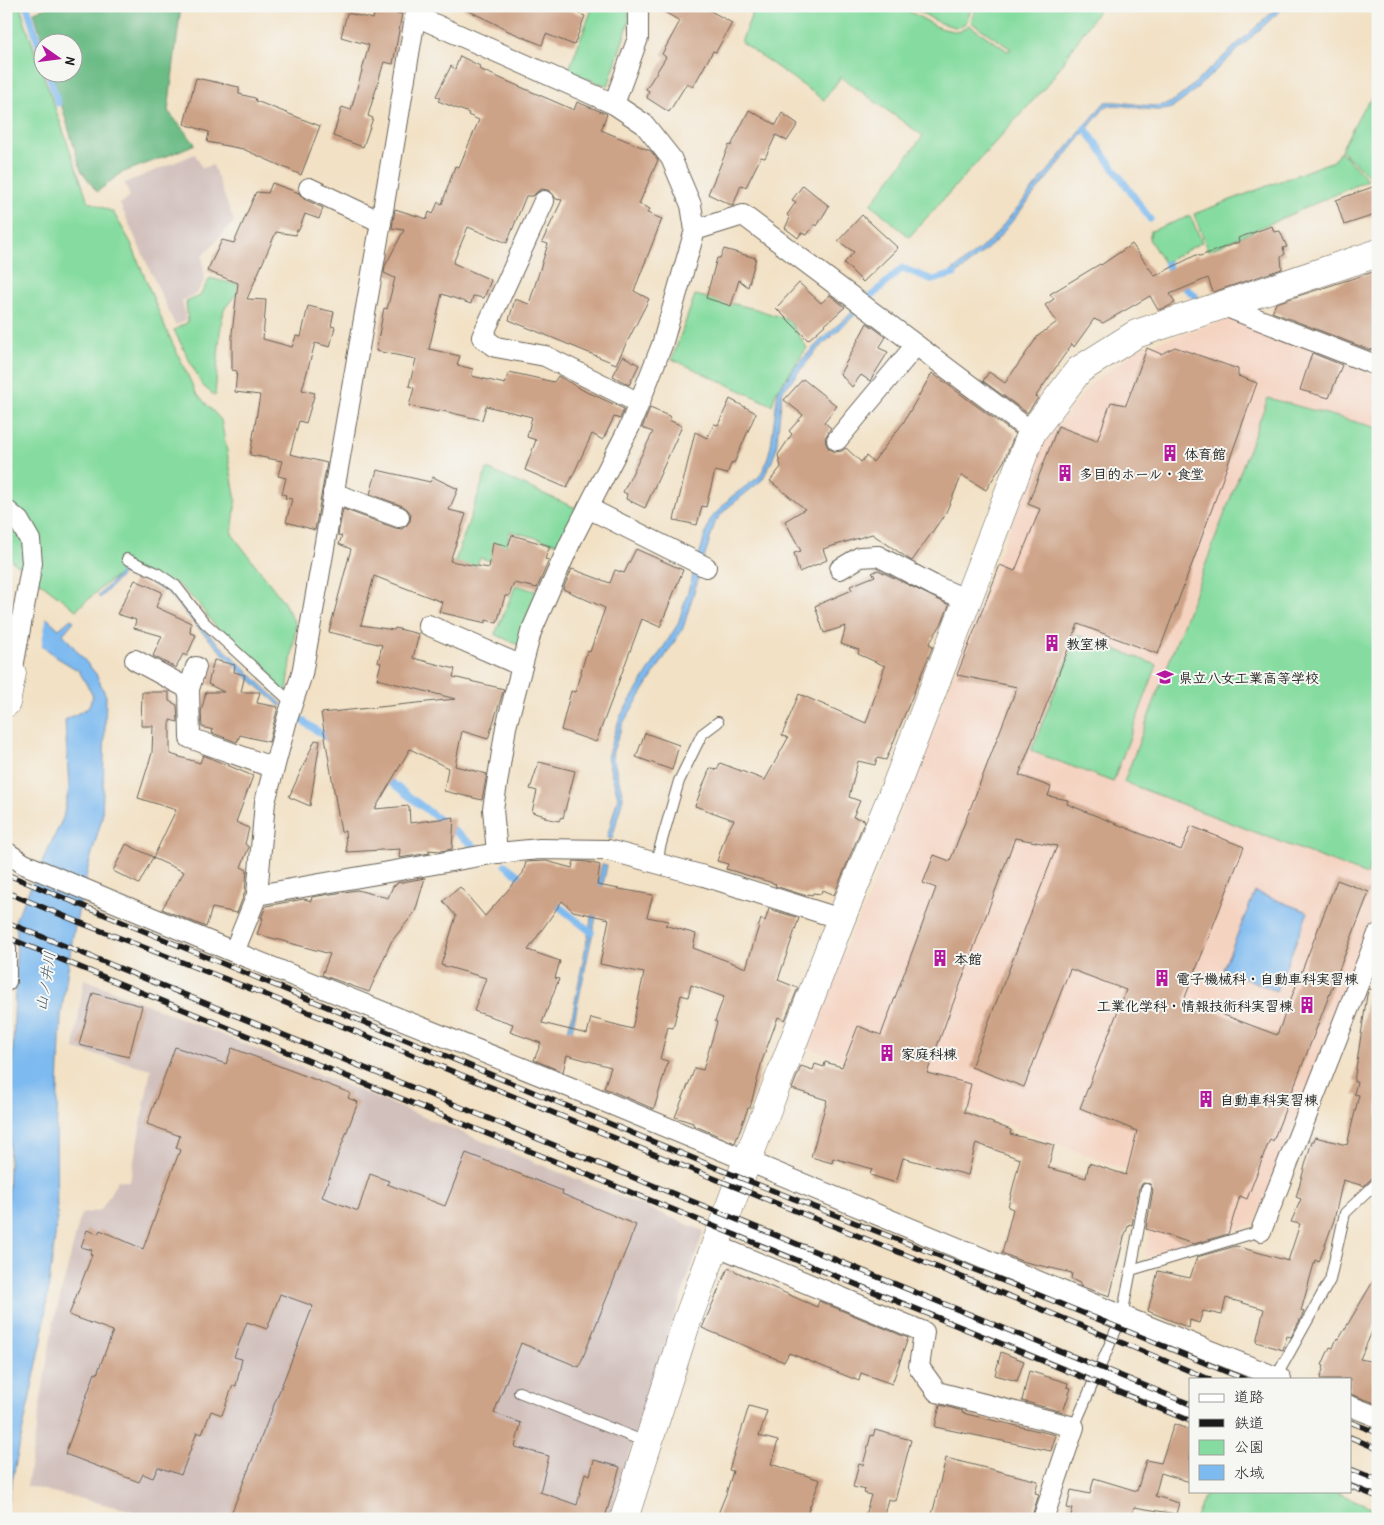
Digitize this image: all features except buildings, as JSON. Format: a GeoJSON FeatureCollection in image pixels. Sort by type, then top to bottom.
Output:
{"type":"FeatureCollection","features":[{"type":"Feature","properties":{"kind":"street"},"geometry":{"type":"LineString","coordinates":[[614,104],[638,38],[638,6]]}},
{"type":"Feature","properties":{"kind":"street"},"geometry":{"type":"LineString","coordinates":[[234,952],[257,895],[265,802],[302,674],[417,11],[614,104],[644,124],[671,158],[691,205],[696,230],[662,345],[630,426],[570,543],[530,632],[506,727],[493,809],[497,853]]}},
{"type":"Feature","properties":{"kind":"street"},"geometry":{"type":"LineString","coordinates":[[309,188],[381,222]]}},
{"type":"Feature","properties":{"kind":"street"},"geometry":{"type":"LineString","coordinates":[[544,201],[482,337],[496,347],[545,356],[639,403]]}},
{"type":"Feature","properties":{"kind":"street"},"geometry":{"type":"LineString","coordinates":[[696,230],[743,215],[1032,432]]}},
{"type":"Feature","properties":{"kind":"street"},"geometry":{"type":"LineString","coordinates":[[624,1519],[687,1321],[840,919],[900,774],[1032,432],[1079,370],[1136,334],[1378,253]]}},
{"type":"Feature","properties":{"kind":"street"},"geometry":{"type":"LineString","coordinates":[[1224,306],[1378,366]]}},
{"type":"Feature","properties":{"kind":"street"},"geometry":{"type":"LineString","coordinates":[[837,440],[916,344]]}},
{"type":"Feature","properties":{"kind":"street"},"geometry":{"type":"LineString","coordinates":[[333,493],[399,517]]}},
{"type":"Feature","properties":{"kind":"street"},"geometry":{"type":"LineString","coordinates":[[588,508],[706,567]]}},
{"type":"Feature","properties":{"kind":"street"},"geometry":{"type":"LineString","coordinates":[[6,510],[19,522],[30,540],[32,563],[6,703]]}},
{"type":"Feature","properties":{"kind":"street"},"geometry":{"type":"LineString","coordinates":[[840,569],[860,557],[878,556],[933,585],[967,600]]}},
{"type":"Feature","properties":{"kind":"street"},"geometry":{"type":"LineString","coordinates":[[428,624],[522,666]]}},
{"type":"Feature","properties":{"kind":"street"},"geometry":{"type":"LineString","coordinates":[[135,660],[190,689]]}},
{"type":"Feature","properties":{"kind":"street"},"geometry":{"type":"LineString","coordinates":[[196,667],[190,689],[190,738],[274,768]]}},
{"type":"Feature","properties":{"kind":"street"},"geometry":{"type":"LineString","coordinates":[[257,895],[497,853],[540,849],[608,850],[840,919]]}},
{"type":"Feature","properties":{"kind":"street"},"geometry":{"type":"LineString","coordinates":[[6,852],[24,864],[234,952],[567,1086],[1122,1316],[1279,1378]]}},
{"type":"Feature","properties":{"kind":"street"},"geometry":{"type":"LineString","coordinates":[[1261,1231],[1378,934]]}},
{"type":"Feature","properties":{"kind":"street"},"geometry":{"type":"LineString","coordinates":[[6,948],[6,981]]}},
{"type":"Feature","properties":{"kind":"street"},"geometry":{"type":"LineString","coordinates":[[720,1234],[924,1332],[919,1367],[937,1392],[1074,1427],[1043,1519]]}},
{"type":"Feature","properties":{"kind":"street"},"geometry":{"type":"LineString","coordinates":[[1352,1407],[1378,1417]]}},
{"type":"Feature","properties":{"kind":"lane"},"geometry":{"type":"LineString","coordinates":[[127,559],[156,572],[176,586],[204,622],[292,704]]}},
{"type":"Feature","properties":{"kind":"lane"},"geometry":{"type":"LineString","coordinates":[[658,864],[660,847],[679,781],[702,734],[718,722]]}},
{"type":"Feature","properties":{"kind":"lane"},"geometry":{"type":"LineString","coordinates":[[1279,1378],[1330,1280],[1345,1213],[1378,1182]]}},
{"type":"Feature","properties":{"kind":"lane"},"geometry":{"type":"LineString","coordinates":[[1074,1427],[1122,1316],[1146,1190]]}},
{"type":"Feature","properties":{"kind":"lane"},"geometry":{"type":"LineString","coordinates":[[1131,1270],[1261,1231]]}},
{"type":"Feature","properties":{"kind":"lane"},"geometry":{"type":"LineString","coordinates":[[720,1234],[1097,1374],[1189,1412]]}},
{"type":"Feature","properties":{"kind":"lane"},"geometry":{"type":"LineString","coordinates":[[519,1392],[648,1443]]}},
{"type":"Feature","properties":{"kind":"lane"},"geometry":{"type":"LineString","coordinates":[[1352,1478],[1378,1488]]}},
{"type":"Feature","properties":{"kind":"shaded area"},"geometry":{"type":"Polygon","coordinates":[[[195,154],[202,168],[213,165],[234,222],[202,256],[205,278],[197,293],[182,301],[186,321],[175,325],[120,204],[130,197],[125,183],[195,154]]]}},
{"type":"Feature","properties":{"kind":"shaded area","name":"県立八女工業高等学校"},"geometry":{"type":"Polygon","coordinates":[[[1235,317],[1378,377],[1378,911],[1255,1224],[1145,1258],[1156,1182],[808,1047],[847,942],[865,906],[1040,448],[1090,385],[1140,348],[1235,317]]]}},
{"type":"Feature","properties":{"kind":"shaded area"},"geometry":{"type":"Polygon","coordinates":[[[84,979],[704,1231],[642,1411],[609,1519],[132,1519],[133,1511],[27,1486],[53,1325],[81,1214],[101,1210],[118,1180],[130,1182],[151,1069],[74,1049],[84,979]]]}},
{"type":"Feature","properties":{"kind":"green space"},"geometry":{"type":"Polygon","coordinates":[[[6,6],[21,6],[32,43],[32,82],[46,82],[88,201],[113,212],[131,243],[164,325],[196,393],[221,420],[236,500],[232,534],[283,601],[296,625],[286,698],[215,626],[197,602],[175,582],[161,589],[131,569],[109,581],[76,610],[6,555],[6,6]]]}},
{"type":"Feature","properties":{"kind":"green space"},"geometry":{"type":"Polygon","coordinates":[[[52,6],[181,6],[168,111],[195,144],[121,173],[97,192],[81,170],[55,82],[82,82],[82,32],[40,32],[34,12],[52,6]]]}},
{"type":"Feature","properties":{"kind":"green space"},"geometry":{"type":"Polygon","coordinates":[[[593,6],[629,6],[629,22],[608,86],[568,72],[593,6]]]}},
{"type":"Feature","properties":{"kind":"green space"},"geometry":{"type":"Polygon","coordinates":[[[755,6],[900,6],[939,28],[959,32],[969,25],[1008,51],[1011,49],[971,22],[976,6],[1101,6],[1049,83],[909,237],[871,204],[923,136],[841,77],[824,100],[741,42],[755,6]]]}},
{"type":"Feature","properties":{"kind":"green space"},"geometry":{"type":"Polygon","coordinates":[[[909,6],[972,6],[967,21],[959,28],[940,23],[909,6]]]}},
{"type":"Feature","properties":{"kind":"green space"},"geometry":{"type":"Polygon","coordinates":[[[1378,92],[1378,174],[1371,178],[1341,150],[1362,110],[1378,92]]]}},
{"type":"Feature","properties":{"kind":"green space"},"geometry":{"type":"Polygon","coordinates":[[[1340,151],[1368,180],[1208,251],[1194,214],[1333,161],[1340,151]]]}},
{"type":"Feature","properties":{"kind":"green space"},"geometry":{"type":"Polygon","coordinates":[[[1190,216],[1202,242],[1164,263],[1149,239],[1151,231],[1190,216]]]}},
{"type":"Feature","properties":{"kind":"green space"},"geometry":{"type":"Polygon","coordinates":[[[210,278],[243,286],[224,309],[220,332],[215,396],[202,385],[174,330],[188,322],[186,302],[200,296],[210,278]]]}},
{"type":"Feature","properties":{"kind":"green space"},"geometry":{"type":"Polygon","coordinates":[[[695,295],[756,309],[789,320],[807,348],[776,392],[772,405],[672,359],[695,295]]]}},
{"type":"Feature","properties":{"kind":"green space"},"geometry":{"type":"Polygon","coordinates":[[[1268,398],[1378,428],[1378,846],[1367,875],[1124,782],[1268,398]]]}},
{"type":"Feature","properties":{"kind":"green space"},"geometry":{"type":"Polygon","coordinates":[[[487,469],[578,509],[560,544],[510,531],[503,564],[480,558],[460,602],[443,596],[487,469]]]}},
{"type":"Feature","properties":{"kind":"green space"},"geometry":{"type":"Polygon","coordinates":[[[516,585],[538,592],[520,646],[495,634],[516,585]]]}},
{"type":"Feature","properties":{"kind":"green space"},"geometry":{"type":"Polygon","coordinates":[[[1077,635],[1157,665],[1113,782],[1031,751],[1077,635]]]}},
{"type":"Feature","properties":{"kind":"green space"},"geometry":{"type":"Polygon","coordinates":[[[1207,1492],[1335,1492],[1378,1510],[1378,1519],[1195,1519],[1207,1492]]]}},
{"type":"Feature","properties":{"kind":"water"},"geometry":{"type":"Polygon","coordinates":[[[1279,6],[1285,6],[1185,99],[1175,106],[1165,110],[1157,110],[1114,105],[1106,106],[995,242],[962,270],[949,278],[945,277],[990,241],[1105,102],[1161,106],[1171,102],[1184,93],[1279,6]]]}},
{"type":"Feature","properties":{"kind":"water"},"geometry":{"type":"Polygon","coordinates":[[[855,310],[857,313],[817,350],[782,392],[776,449],[762,480],[726,509],[715,522],[683,628],[623,723],[612,754],[623,797],[612,839],[607,838],[618,797],[607,757],[620,717],[678,624],[710,520],[731,497],[759,477],[766,464],[771,446],[778,391],[796,366],[823,338],[855,310]]]}},
{"type":"Feature","properties":{"kind":"water"},"geometry":{"type":"Polygon","coordinates":[[[132,567],[172,591],[201,627],[282,704],[281,707],[237,668],[168,593],[130,571],[124,573],[100,598],[98,596],[124,569],[132,567]]]}},
{"type":"Feature","properties":{"kind":"water","name":"山ノ井川"},"geometry":{"type":"Polygon","coordinates":[[[6,581],[59,629],[71,619],[74,621],[63,634],[96,674],[106,696],[102,818],[89,864],[73,935],[61,1015],[56,1139],[57,1221],[42,1340],[6,1509],[6,1252],[17,932],[15,920],[63,818],[69,788],[65,720],[88,708],[93,696],[79,671],[56,657],[6,614],[6,581]]]}},
{"type":"Feature","properties":{"kind":"water"},"geometry":{"type":"Polygon","coordinates":[[[602,864],[607,865],[570,1040],[566,1037],[573,1012],[602,864]]]}},
{"type":"Feature","properties":{"kind":"water"},"geometry":{"type":"Polygon","coordinates":[[[1255,892],[1308,912],[1276,991],[1223,969],[1255,892]]]}},
{"type":"Feature","properties":{"kind":"pier"},"geometry":{"type":"Polygon","coordinates":[[[6,578],[47,615],[41,647],[6,618],[6,578]]]}},
{"type":"Feature","properties":{"kind":"waterway"},"geometry":{"type":"LineString","coordinates":[[27,6],[35,32]]}},
{"type":"Feature","properties":{"kind":"waterway"},"geometry":{"type":"LineString","coordinates":[[51,82],[58,103]]}},
{"type":"Feature","properties":{"kind":"waterway"},"geometry":{"type":"LineString","coordinates":[[1085,128],[1150,219]]}},
{"type":"Feature","properties":{"kind":"waterway"},"geometry":{"type":"LineString","coordinates":[[1167,264],[1174,278],[1195,296]]}},
{"type":"Feature","properties":{"kind":"waterway"},"geometry":{"type":"LineString","coordinates":[[864,303],[902,268],[933,280],[954,274]]}},
{"type":"Feature","properties":{"kind":"waterway"},"geometry":{"type":"LineString","coordinates":[[297,717],[332,741]]}},
{"type":"Feature","properties":{"kind":"waterway"},"geometry":{"type":"LineString","coordinates":[[384,777],[475,847]]}},
{"type":"Feature","properties":{"kind":"waterway"},"geometry":{"type":"LineString","coordinates":[[505,865],[526,881]]}},
{"type":"Feature","properties":{"kind":"waterway"},"geometry":{"type":"LineString","coordinates":[[552,901],[591,932]]}},
{"type":"Feature","properties":{"kind":"railway"},"geometry":{"type":"LineString","coordinates":[[6,874],[741,1178],[1034,1293],[1242,1378]]}},
{"type":"Feature","properties":{"kind":"railway"},"geometry":{"type":"LineString","coordinates":[[6,892],[264,994],[688,1168],[1029,1304],[1207,1378]]}},
{"type":"Feature","properties":{"kind":"railway"},"geometry":{"type":"LineString","coordinates":[[6,922],[1189,1404]]}},
{"type":"Feature","properties":{"kind":"railway"},"geometry":{"type":"LineString","coordinates":[[6,937],[1189,1421]]}},
{"type":"Feature","properties":{"kind":"railway"},"geometry":{"type":"LineString","coordinates":[[1352,1423],[1378,1433]]}},
{"type":"Feature","properties":{"kind":"railway"},"geometry":{"type":"LineString","coordinates":[[1352,1438],[1378,1449]]}},
{"type":"Feature","properties":{"kind":"railway"},"geometry":{"type":"LineString","coordinates":[[1352,1470],[1378,1480]]}},
{"type":"Feature","properties":{"kind":"railway"},"geometry":{"type":"LineString","coordinates":[[1352,1487],[1378,1497]]}},
{"type":"Feature","properties":{"kind":"place","name":"体育館"},"geometry":{"type":"Point","coordinates":[1170,453]}},
{"type":"Feature","properties":{"kind":"place","name":"多目的ホール・食堂"},"geometry":{"type":"Point","coordinates":[1065,473]}},
{"type":"Feature","properties":{"kind":"place","name":"教室棟"},"geometry":{"type":"Point","coordinates":[1052,643]}},
{"type":"Feature","properties":{"kind":"place","name":"県立八女工業高等学校"},"geometry":{"type":"Point","coordinates":[1165,677]}},
{"type":"Feature","properties":{"kind":"place","name":"本館"},"geometry":{"type":"Point","coordinates":[940,958]}},
{"type":"Feature","properties":{"kind":"place","name":"電子機械科・自動車科実習棟"},"geometry":{"type":"Point","coordinates":[1162,978]}},
{"type":"Feature","properties":{"kind":"place","name":"工業化学科・情報技術科実習棟"},"geometry":{"type":"Point","coordinates":[1307,1005]}},
{"type":"Feature","properties":{"kind":"place","name":"家庭科棟"},"geometry":{"type":"Point","coordinates":[887,1053]}},
{"type":"Feature","properties":{"kind":"place","name":"自動車科実習棟"},"geometry":{"type":"Point","coordinates":[1206,1099]}}]}
